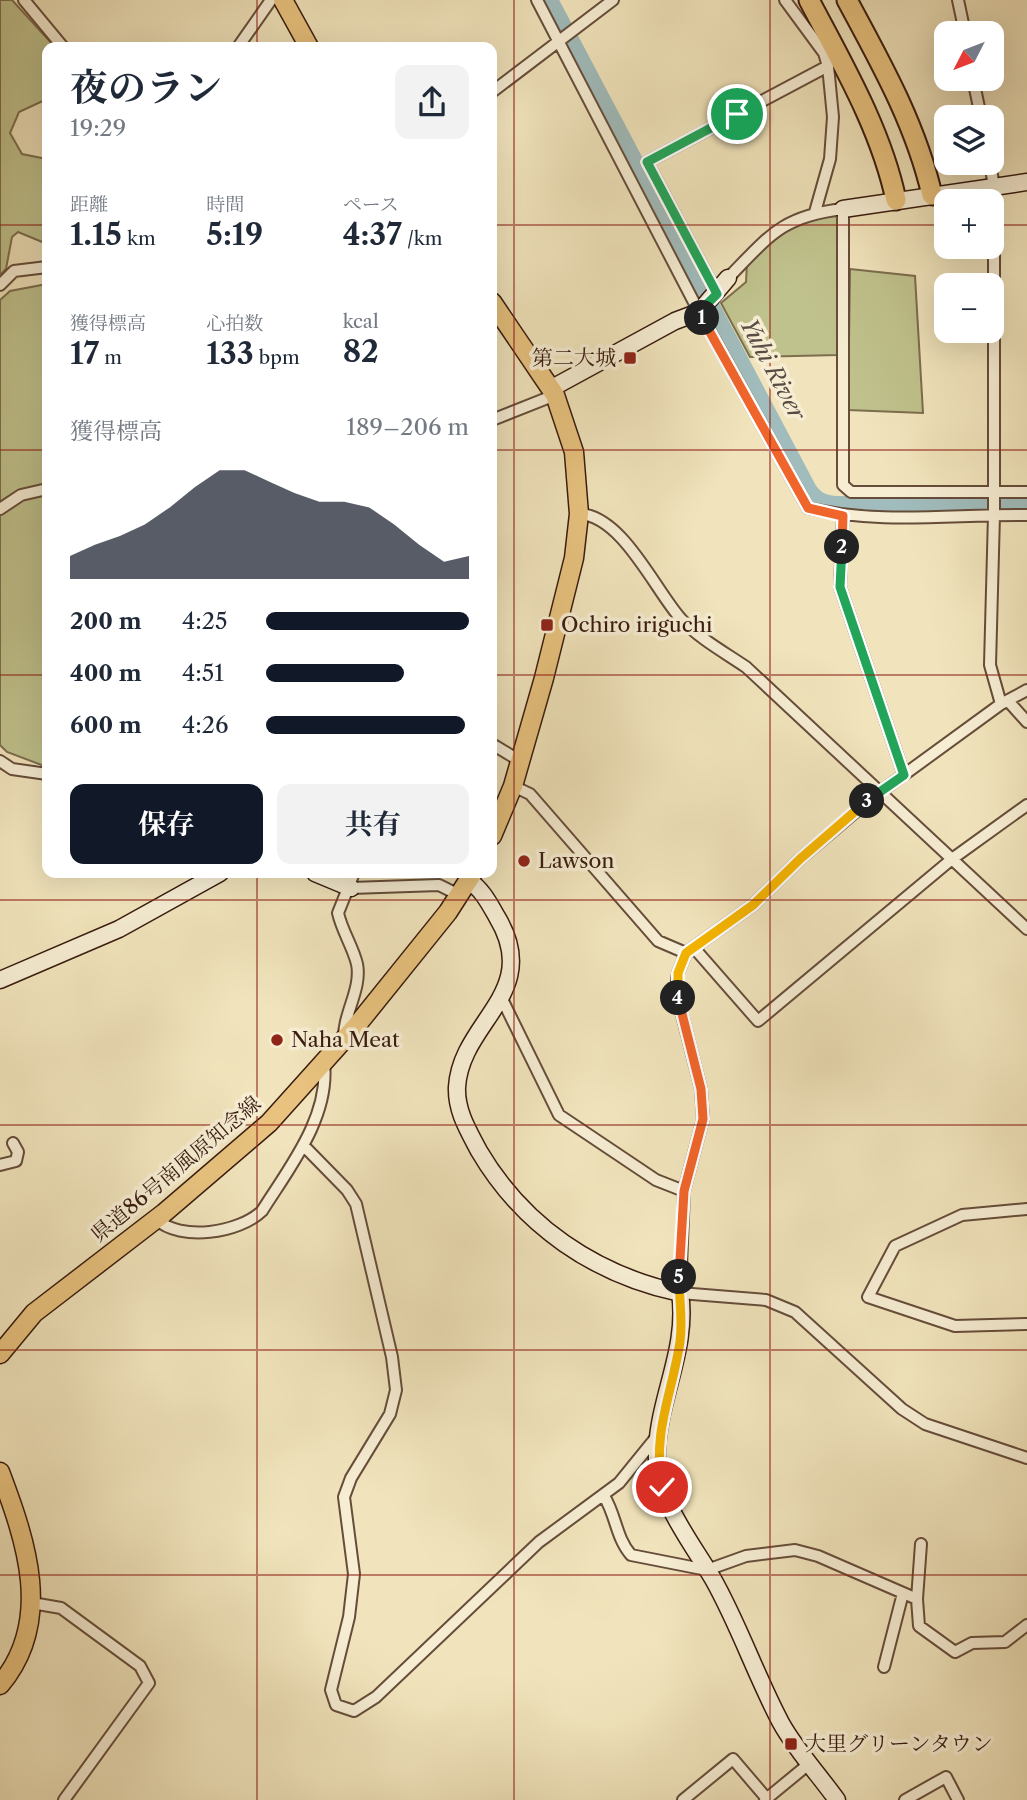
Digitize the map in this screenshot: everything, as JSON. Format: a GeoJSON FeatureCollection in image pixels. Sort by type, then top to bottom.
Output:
{"type":"FeatureCollection","features":[{"type":"Feature","properties":{"kind":"highway"},"geometry":{"type":"LineString","coordinates":[[809,0],[870,123],[889,169],[896,200]]}},
{"type":"Feature","properties":{"kind":"highway"},"geometry":{"type":"LineString","coordinates":[[847,0],[905,112],[923,158],[932,195]]}},
{"type":"Feature","properties":{"kind":"main road"},"geometry":{"type":"LineString","coordinates":[[283,0],[306,42]]}},
{"type":"Feature","properties":{"kind":"main road"},"geometry":{"type":"LineString","coordinates":[[497,309],[553,391],[574,452],[579,514],[566,595],[513,786],[497,824]]}},
{"type":"Feature","properties":{"kind":"main road","name":"県道86号南風原知念線"},"geometry":{"type":"LineString","coordinates":[[0,1354],[33,1313],[156,1219],[269,1123],[344,1039],[466,883]]}},
{"type":"Feature","properties":{"kind":"main road"},"geometry":{"type":"LineString","coordinates":[[0,1472],[26,1549],[32,1603],[23,1644],[0,1685]]}},
{"type":"Feature","properties":{"kind":"street"},"geometry":{"type":"LineString","coordinates":[[24,0],[59,42]]}},
{"type":"Feature","properties":{"kind":"street"},"geometry":{"type":"LineString","coordinates":[[242,42],[271,0]]}},
{"type":"Feature","properties":{"kind":"street"},"geometry":{"type":"LineString","coordinates":[[537,0],[565,38],[708,303],[808,508],[843,516],[922,518],[993,504],[1027,492]]}},
{"type":"Feature","properties":{"kind":"street"},"geometry":{"type":"LineString","coordinates":[[497,88],[613,0]]}},
{"type":"Feature","properties":{"kind":"street"},"geometry":{"type":"LineString","coordinates":[[785,0],[824,53],[828,66],[833,117],[830,159],[815,212]]}},
{"type":"Feature","properties":{"kind":"street"},"geometry":{"type":"LineString","coordinates":[[958,0],[962,21]]}},
{"type":"Feature","properties":{"kind":"street"},"geometry":{"type":"LineString","coordinates":[[708,303],[647,162],[828,66]]}},
{"type":"Feature","properties":{"kind":"street"},"geometry":{"type":"LineString","coordinates":[[992,175],[993,504],[990,665],[1005,703],[1027,722]]}},
{"type":"Feature","properties":{"kind":"street"},"geometry":{"type":"LineString","coordinates":[[497,418],[553,391],[708,303],[728,278],[778,227],[815,212],[1027,182]]}},
{"type":"Feature","properties":{"kind":"street"},"geometry":{"type":"LineString","coordinates":[[843,209],[843,485],[851,492],[993,504],[1027,515]]}},
{"type":"Feature","properties":{"kind":"street"},"geometry":{"type":"LineString","coordinates":[[0,285],[14,271],[42,268]]}},
{"type":"Feature","properties":{"kind":"street"},"geometry":{"type":"LineString","coordinates":[[0,509],[21,495],[42,490]]}},
{"type":"Feature","properties":{"kind":"street"},"geometry":{"type":"LineString","coordinates":[[579,514],[592,514],[612,531],[632,550],[683,621],[702,638],[746,667],[1027,929]]}},
{"type":"Feature","properties":{"kind":"street"},"geometry":{"type":"LineString","coordinates":[[843,516],[840,587],[904,775]]}},
{"type":"Feature","properties":{"kind":"street"},"geometry":{"type":"LineString","coordinates":[[838,1800],[782,1725],[707,1570],[662,1487],[657,1462],[658,1435],[680,1344],[684,1191],[703,1119],[701,1089],[676,991],[678,973],[691,951],[753,905],[825,836],[879,792],[1027,690]]}},
{"type":"Feature","properties":{"kind":"street"},"geometry":{"type":"LineString","coordinates":[[497,747],[520,761]]}},
{"type":"Feature","properties":{"kind":"street"},"geometry":{"type":"LineString","coordinates":[[0,761],[12,769],[42,773]]}},
{"type":"Feature","properties":{"kind":"street"},"geometry":{"type":"LineString","coordinates":[[513,786],[530,794],[659,941],[691,951],[758,1021],[952,859],[1027,805]]}},
{"type":"Feature","properties":{"kind":"street"},"geometry":{"type":"LineString","coordinates":[[0,980],[119,929],[211,878]]}},
{"type":"Feature","properties":{"kind":"street"},"geometry":{"type":"LineString","coordinates":[[344,1039],[345,1020],[357,982],[357,965],[338,913],[353,881],[439,885],[466,883],[485,896],[510,941],[512,970],[500,997],[466,1056],[457,1085],[459,1111],[488,1167],[516,1205],[576,1253],[617,1275],[680,1293],[766,1300],[795,1312],[902,1409],[925,1424],[1027,1458]]}},
{"type":"Feature","properties":{"kind":"street"},"geometry":{"type":"LineString","coordinates":[[500,997],[559,1115],[656,1180],[684,1191]]}},
{"type":"Feature","properties":{"kind":"street"},"geometry":{"type":"LineString","coordinates":[[156,1219],[165,1226],[204,1232],[242,1226],[262,1210],[303,1145],[324,1088],[324,1063]]}},
{"type":"Feature","properties":{"kind":"street"},"geometry":{"type":"LineString","coordinates":[[0,1165],[16,1161],[18,1152],[13,1143]]}},
{"type":"Feature","properties":{"kind":"street"},"geometry":{"type":"LineString","coordinates":[[303,1145],[347,1190],[356,1204],[396,1384],[390,1414],[351,1478],[344,1497],[354,1574],[349,1617],[331,1690],[336,1705],[354,1711],[376,1697],[530,1550],[604,1496],[633,1469],[658,1435]]}},
{"type":"Feature","properties":{"kind":"street"},"geometry":{"type":"LineString","coordinates":[[1027,1209],[962,1215],[895,1246],[868,1297],[955,1326],[1027,1324]]}},
{"type":"Feature","properties":{"kind":"street"},"geometry":{"type":"LineString","coordinates":[[604,1496],[615,1518],[623,1546],[631,1555],[707,1570],[746,1556],[795,1550],[818,1556],[918,1599]]}},
{"type":"Feature","properties":{"kind":"street"},"geometry":{"type":"LineString","coordinates":[[921,1544],[919,1626],[955,1652],[972,1643],[1004,1642],[1027,1625]]}},
{"type":"Feature","properties":{"kind":"street"},"geometry":{"type":"LineString","coordinates":[[884,1667],[903,1593]]}},
{"type":"Feature","properties":{"kind":"street"},"geometry":{"type":"LineString","coordinates":[[32,1603],[61,1608],[140,1666],[149,1683],[64,1800]]}},
{"type":"Feature","properties":{"kind":"street"},"geometry":{"type":"LineString","coordinates":[[683,1800],[733,1759],[766,1800],[810,1763]]}},
{"type":"Feature","properties":{"kind":"street"},"geometry":{"type":"LineString","coordinates":[[905,1800],[946,1777],[958,1800]]}},
{"type":"Feature","properties":{"kind":"green space"},"geometry":{"type":"Polygon","coordinates":[[[0,0],[12,0],[50,42],[42,42],[42,101],[19,112],[10,133],[22,154],[42,158],[42,242],[18,232],[12,237],[6,269],[0,275],[0,0]]]}},
{"type":"Feature","properties":{"kind":"green space"},"geometry":{"type":"Polygon","coordinates":[[[838,214],[838,355],[750,357],[721,303],[746,282],[747,263],[779,234],[797,224],[838,214]]]}},
{"type":"Feature","properties":{"kind":"green space"},"geometry":{"type":"Polygon","coordinates":[[[850,269],[915,276],[923,413],[848,410],[850,269]]]}},
{"type":"Feature","properties":{"kind":"green space"},"geometry":{"type":"Polygon","coordinates":[[[42,285],[42,765],[7,752],[0,745],[0,300],[10,291],[42,285]]]}},
{"type":"Feature","properties":{"kind":"waterway","name":"Yuhi River"},"geometry":{"type":"LineString","coordinates":[[549,0],[811,494],[820,501],[837,505],[1027,504]]}},
{"type":"Feature","properties":{"kind":"place","name":"第二大城"},"geometry":{"type":"Point","coordinates":[630,358]}},
{"type":"Feature","properties":{"kind":"place","name":"Ochiro iriguchi"},"geometry":{"type":"Point","coordinates":[547,625]}},
{"type":"Feature","properties":{"kind":"place","name":"Lawson"},"geometry":{"type":"Point","coordinates":[524,861]}},
{"type":"Feature","properties":{"kind":"place","name":"Naha Meat"},"geometry":{"type":"Point","coordinates":[277,1040]}},
{"type":"Feature","properties":{"kind":"place","name":"大里グリーンタウン"},"geometry":{"type":"Point","coordinates":[791,1744]}},
{"type":"Feature","properties":{"kind":"route"},"geometry":{"type":"LineString","coordinates":[[662,1487],[657,1462],[658,1435],[680,1344],[682,1309],[679,1280],[684,1191],[697,1153],[703,1119],[701,1089],[676,991],[678,973],[686,953],[729,925],[765,895],[825,836],[872,797],[904,775],[840,587],[843,516],[808,508],[699,312],[717,294],[647,162],[737,114]]}}]}
